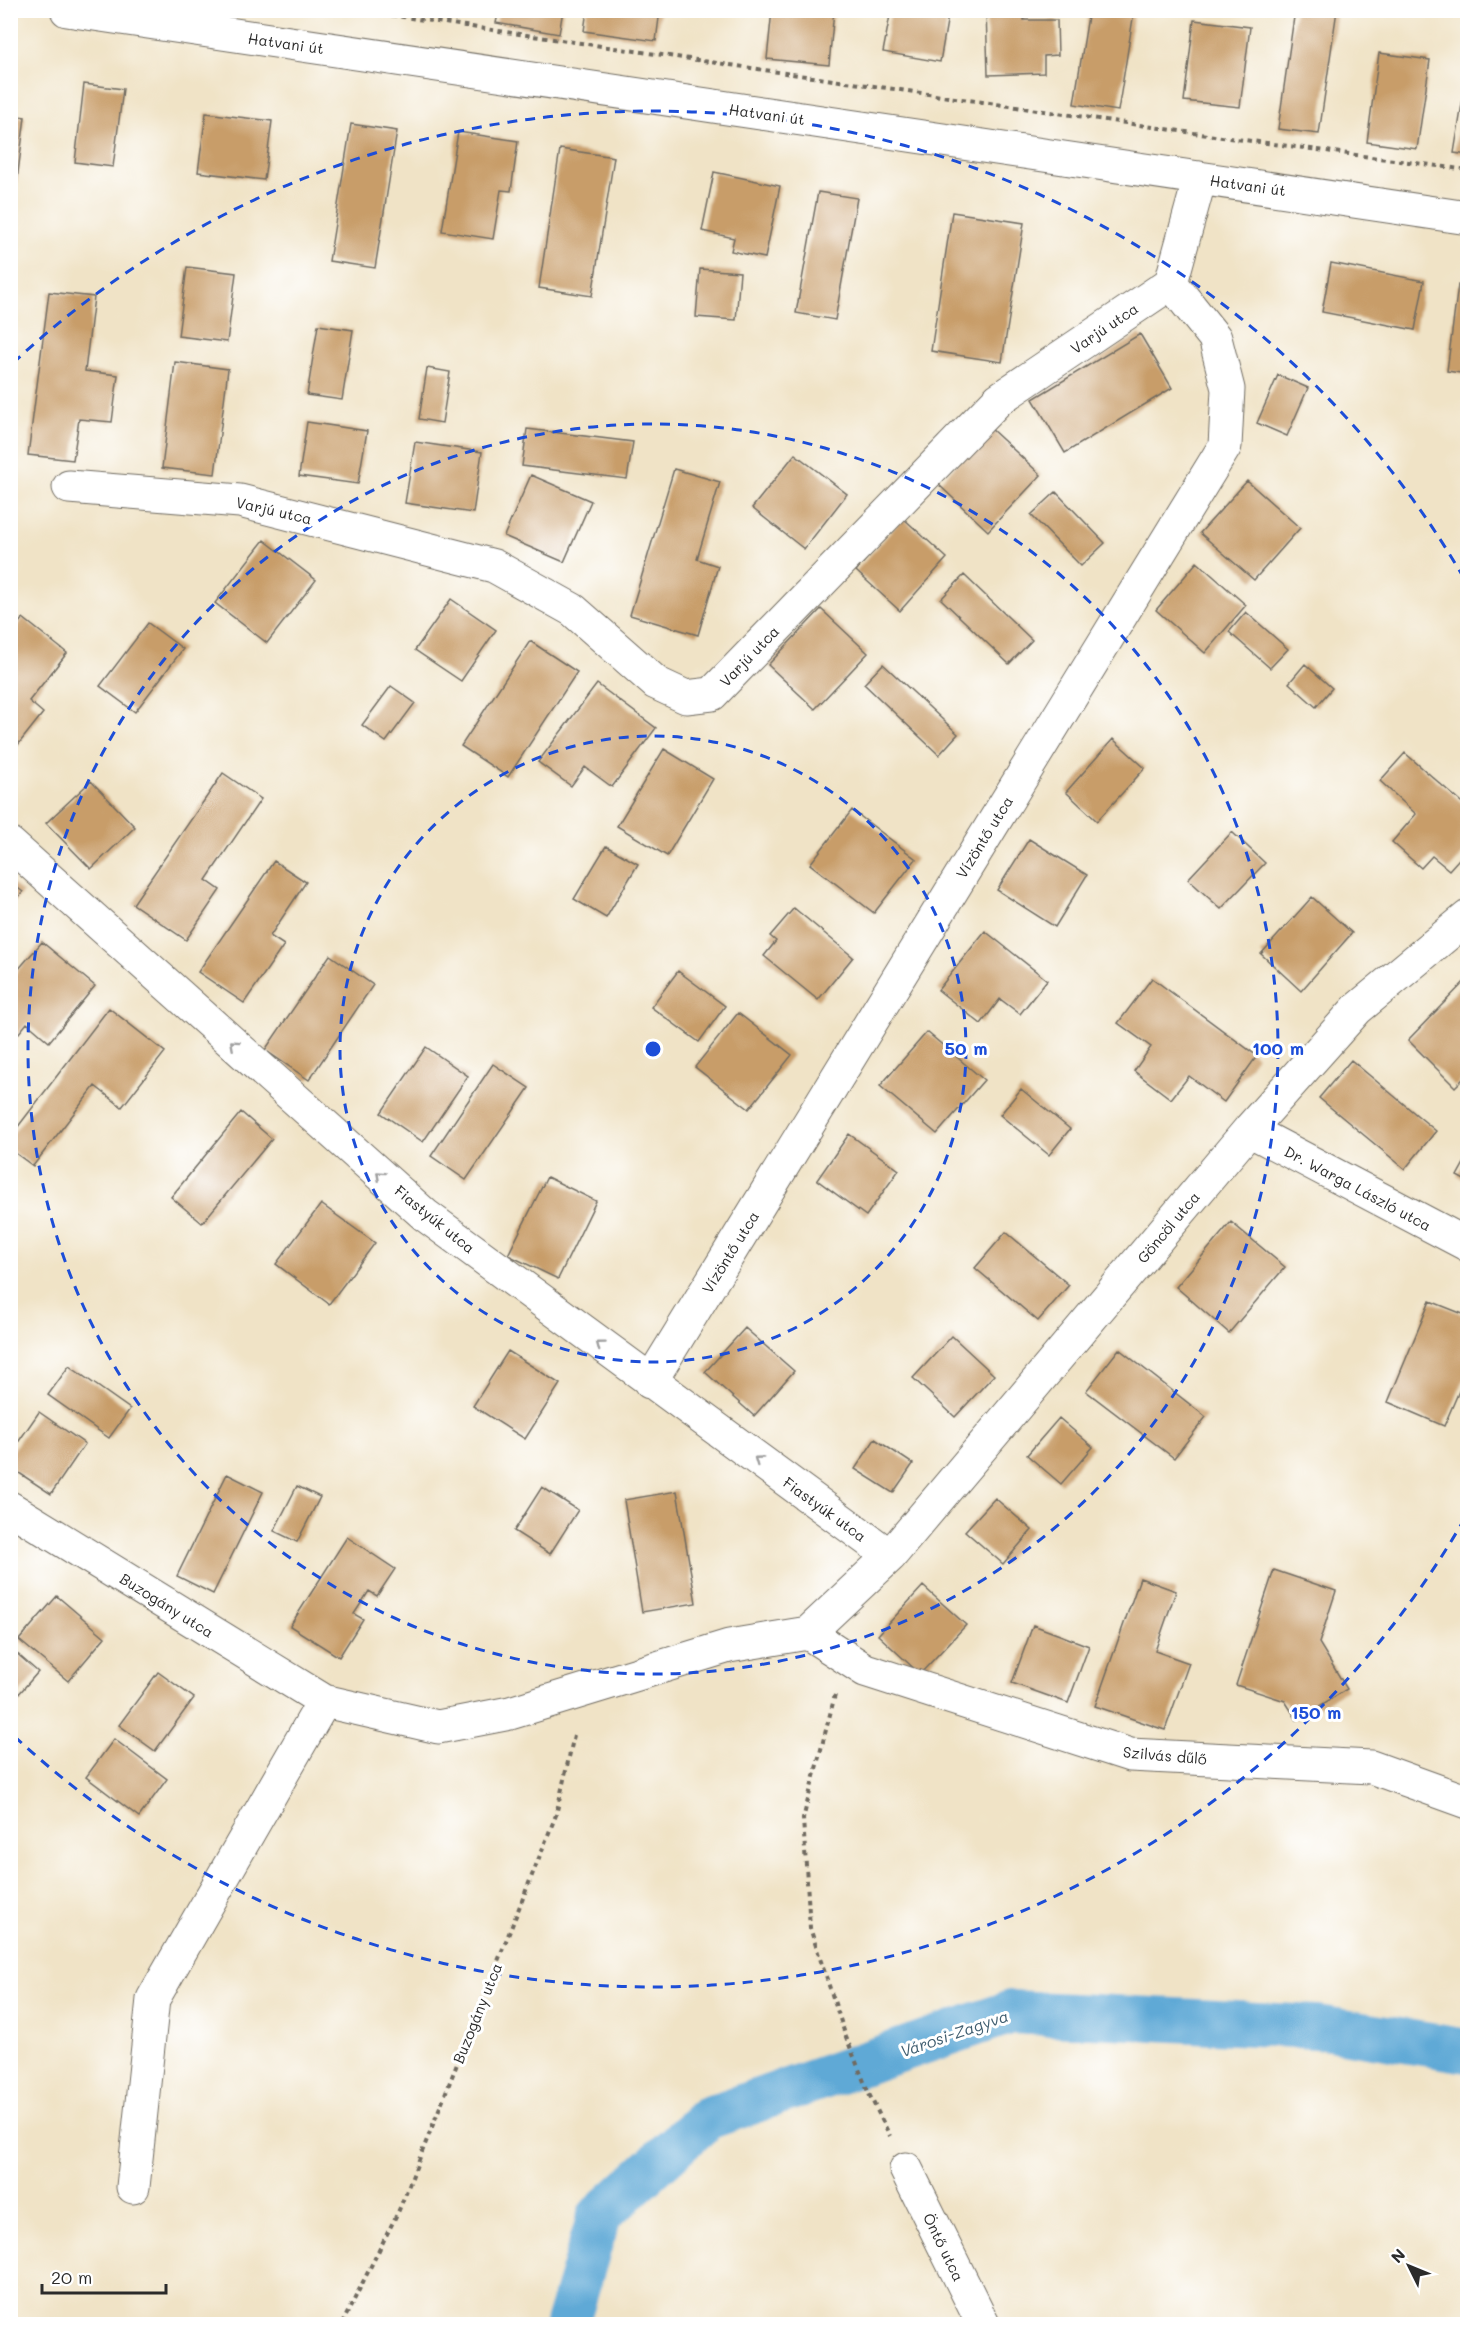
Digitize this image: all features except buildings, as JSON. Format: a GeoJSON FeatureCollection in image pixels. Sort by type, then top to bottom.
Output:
{"type":"FeatureCollection","features":[{"type":"Feature","properties":{"kind":"street","name":"Hatvani út"},"geometry":{"type":"LineString","coordinates":[[67,10],[1467,218]]}},
{"type":"Feature","properties":{"kind":"street"},"geometry":{"type":"LineString","coordinates":[[1171,283],[1200,178]]}},
{"type":"Feature","properties":{"kind":"street","name":"Varjú utca"},"geometry":{"type":"LineString","coordinates":[[69,487],[240,501],[494,566],[573,610],[656,682],[686,698],[712,694],[999,399],[1171,283]]}},
{"type":"Feature","properties":{"kind":"street","name":"Vízöntő utca"},"geometry":{"type":"LineString","coordinates":[[650,1382],[1225,446],[1227,389],[1215,338],[1171,283]]}},
{"type":"Feature","properties":{"kind":"street","name":"Fiastyúk utca"},"geometry":{"type":"LineString","coordinates":[[10,844],[425,1215],[890,1556]]}},
{"type":"Feature","properties":{"kind":"street","name":"Göncöl utca"},"geometry":{"type":"LineString","coordinates":[[890,1556],[1249,1131],[1357,1009],[1467,917]]}},
{"type":"Feature","properties":{"kind":"street","name":"Dr. Warga László utca"},"geometry":{"type":"LineString","coordinates":[[1249,1131],[1467,1245]]}},
{"type":"Feature","properties":{"kind":"street","name":"Buzogány utca"},"geometry":{"type":"LineString","coordinates":[[10,1508],[324,1701],[438,1727],[510,1713],[729,1646],[808,1633]]}},
{"type":"Feature","properties":{"kind":"street"},"geometry":{"type":"LineString","coordinates":[[808,1633],[890,1556]]}},
{"type":"Feature","properties":{"kind":"street","name":"Szilvás dűlő"},"geometry":{"type":"LineString","coordinates":[[808,1633],[866,1670],[1130,1755],[1371,1767],[1467,1802]]}},
{"type":"Feature","properties":{"kind":"street"},"geometry":{"type":"LineString","coordinates":[[133,2187],[153,1999],[324,1701]]}},
{"type":"Feature","properties":{"kind":"street","name":"Öntő utca"},"geometry":{"type":"LineString","coordinates":[[906,2169],[983,2325]]}},
{"type":"Feature","properties":{"kind":"path"},"geometry":{"type":"LineString","coordinates":[[357,10],[1190,132],[1467,170]]}},
{"type":"Feature","properties":{"kind":"path"},"geometry":{"type":"LineString","coordinates":[[843,1656],[803,1819],[810,1928],[846,2037],[869,2094],[906,2169]]}},
{"type":"Feature","properties":{"kind":"path","name":"Buzogány utca"},"geometry":{"type":"LineString","coordinates":[[342,2325],[399,2210],[556,1815],[584,1690]]}},
{"type":"Feature","properties":{"kind":"waterway","name":"Városi-Zagyva"},"geometry":{"type":"LineString","coordinates":[[567,2324],[599,2216],[707,2118],[1011,2012],[1317,2027],[1468,2051]]}}]}
